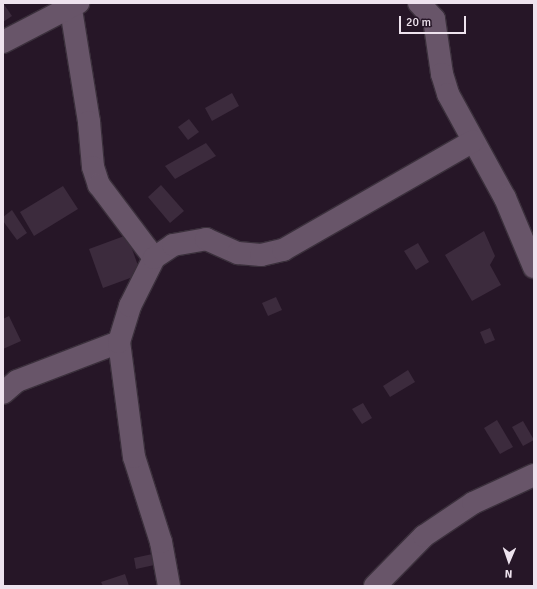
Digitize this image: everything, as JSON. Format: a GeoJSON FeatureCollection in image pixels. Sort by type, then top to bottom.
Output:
{"type":"FeatureCollection","features":[{"type":"Feature","properties":{"kind":"street"},"geometry":{"type":"LineString","coordinates":[[419,3],[434,19],[442,74],[448,94],[505,198],[534,267]]}},
{"type":"Feature","properties":{"kind":"street"},"geometry":{"type":"LineString","coordinates":[[3,42],[72,5],[90,122],[94,167],[99,185],[154,258]]}},
{"type":"Feature","properties":{"kind":"street"},"geometry":{"type":"LineString","coordinates":[[170,586],[161,542],[134,457],[119,342],[130,306],[154,258],[173,244],[206,239],[238,253],[261,255],[283,250],[473,141]]}},
{"type":"Feature","properties":{"kind":"street"},"geometry":{"type":"LineString","coordinates":[[3,393],[17,381],[119,342]]}},
{"type":"Feature","properties":{"kind":"street"},"geometry":{"type":"LineString","coordinates":[[376,586],[424,536],[473,503],[534,475]]}},
{"type":"Feature","properties":{"kind":"building"},"geometry":{"type":"Polygon","coordinates":[[[3,3],[12,16],[3,22],[3,3]]]}},
{"type":"Feature","properties":{"kind":"building"},"geometry":{"type":"Polygon","coordinates":[[[232,93],[239,106],[212,121],[205,108],[232,93]]]}},
{"type":"Feature","properties":{"kind":"building"},"geometry":{"type":"Polygon","coordinates":[[[189,119],[199,132],[188,140],[178,127],[189,119]]]}},
{"type":"Feature","properties":{"kind":"building"},"geometry":{"type":"Polygon","coordinates":[[[206,143],[216,156],[175,179],[165,166],[206,143]]]}},
{"type":"Feature","properties":{"kind":"building"},"geometry":{"type":"Polygon","coordinates":[[[161,185],[184,211],[170,223],[148,197],[161,185]]]}},
{"type":"Feature","properties":{"kind":"building"},"geometry":{"type":"Polygon","coordinates":[[[63,186],[78,209],[34,236],[20,212],[63,186]]]}},
{"type":"Feature","properties":{"kind":"building"},"geometry":{"type":"Polygon","coordinates":[[[12,210],[27,233],[17,240],[3,221],[3,217],[12,210]]]}},
{"type":"Feature","properties":{"kind":"building"},"geometry":{"type":"Polygon","coordinates":[[[484,231],[495,256],[490,265],[501,285],[472,301],[445,255],[484,231]]]}},
{"type":"Feature","properties":{"kind":"building"},"geometry":{"type":"Polygon","coordinates":[[[127,235],[141,274],[103,288],[89,249],[127,235]]]}},
{"type":"Feature","properties":{"kind":"building"},"geometry":{"type":"Polygon","coordinates":[[[418,243],[429,262],[416,270],[404,251],[418,243]]]}},
{"type":"Feature","properties":{"kind":"building"},"geometry":{"type":"Polygon","coordinates":[[[276,297],[282,310],[268,316],[262,303],[276,297]]]}},
{"type":"Feature","properties":{"kind":"building"},"geometry":{"type":"Polygon","coordinates":[[[9,316],[21,341],[3,349],[3,319],[9,316]]]}},
{"type":"Feature","properties":{"kind":"building"},"geometry":{"type":"Polygon","coordinates":[[[490,328],[495,340],[485,344],[480,332],[490,328]]]}},
{"type":"Feature","properties":{"kind":"building"},"geometry":{"type":"Polygon","coordinates":[[[408,370],[415,382],[390,397],[383,386],[408,370]]]}},
{"type":"Feature","properties":{"kind":"building"},"geometry":{"type":"Polygon","coordinates":[[[363,403],[372,418],[362,424],[352,409],[363,403]]]}},
{"type":"Feature","properties":{"kind":"building"},"geometry":{"type":"Polygon","coordinates":[[[497,420],[513,447],[500,454],[484,428],[497,420]]]}},
{"type":"Feature","properties":{"kind":"building"},"geometry":{"type":"Polygon","coordinates":[[[523,421],[534,440],[523,446],[512,427],[523,421]]]}},
{"type":"Feature","properties":{"kind":"building"},"geometry":{"type":"Polygon","coordinates":[[[157,553],[159,564],[136,569],[134,558],[157,553]]]}},
{"type":"Feature","properties":{"kind":"building"},"geometry":{"type":"Polygon","coordinates":[[[125,574],[129,586],[103,586],[101,582],[125,574]]]}}]}
